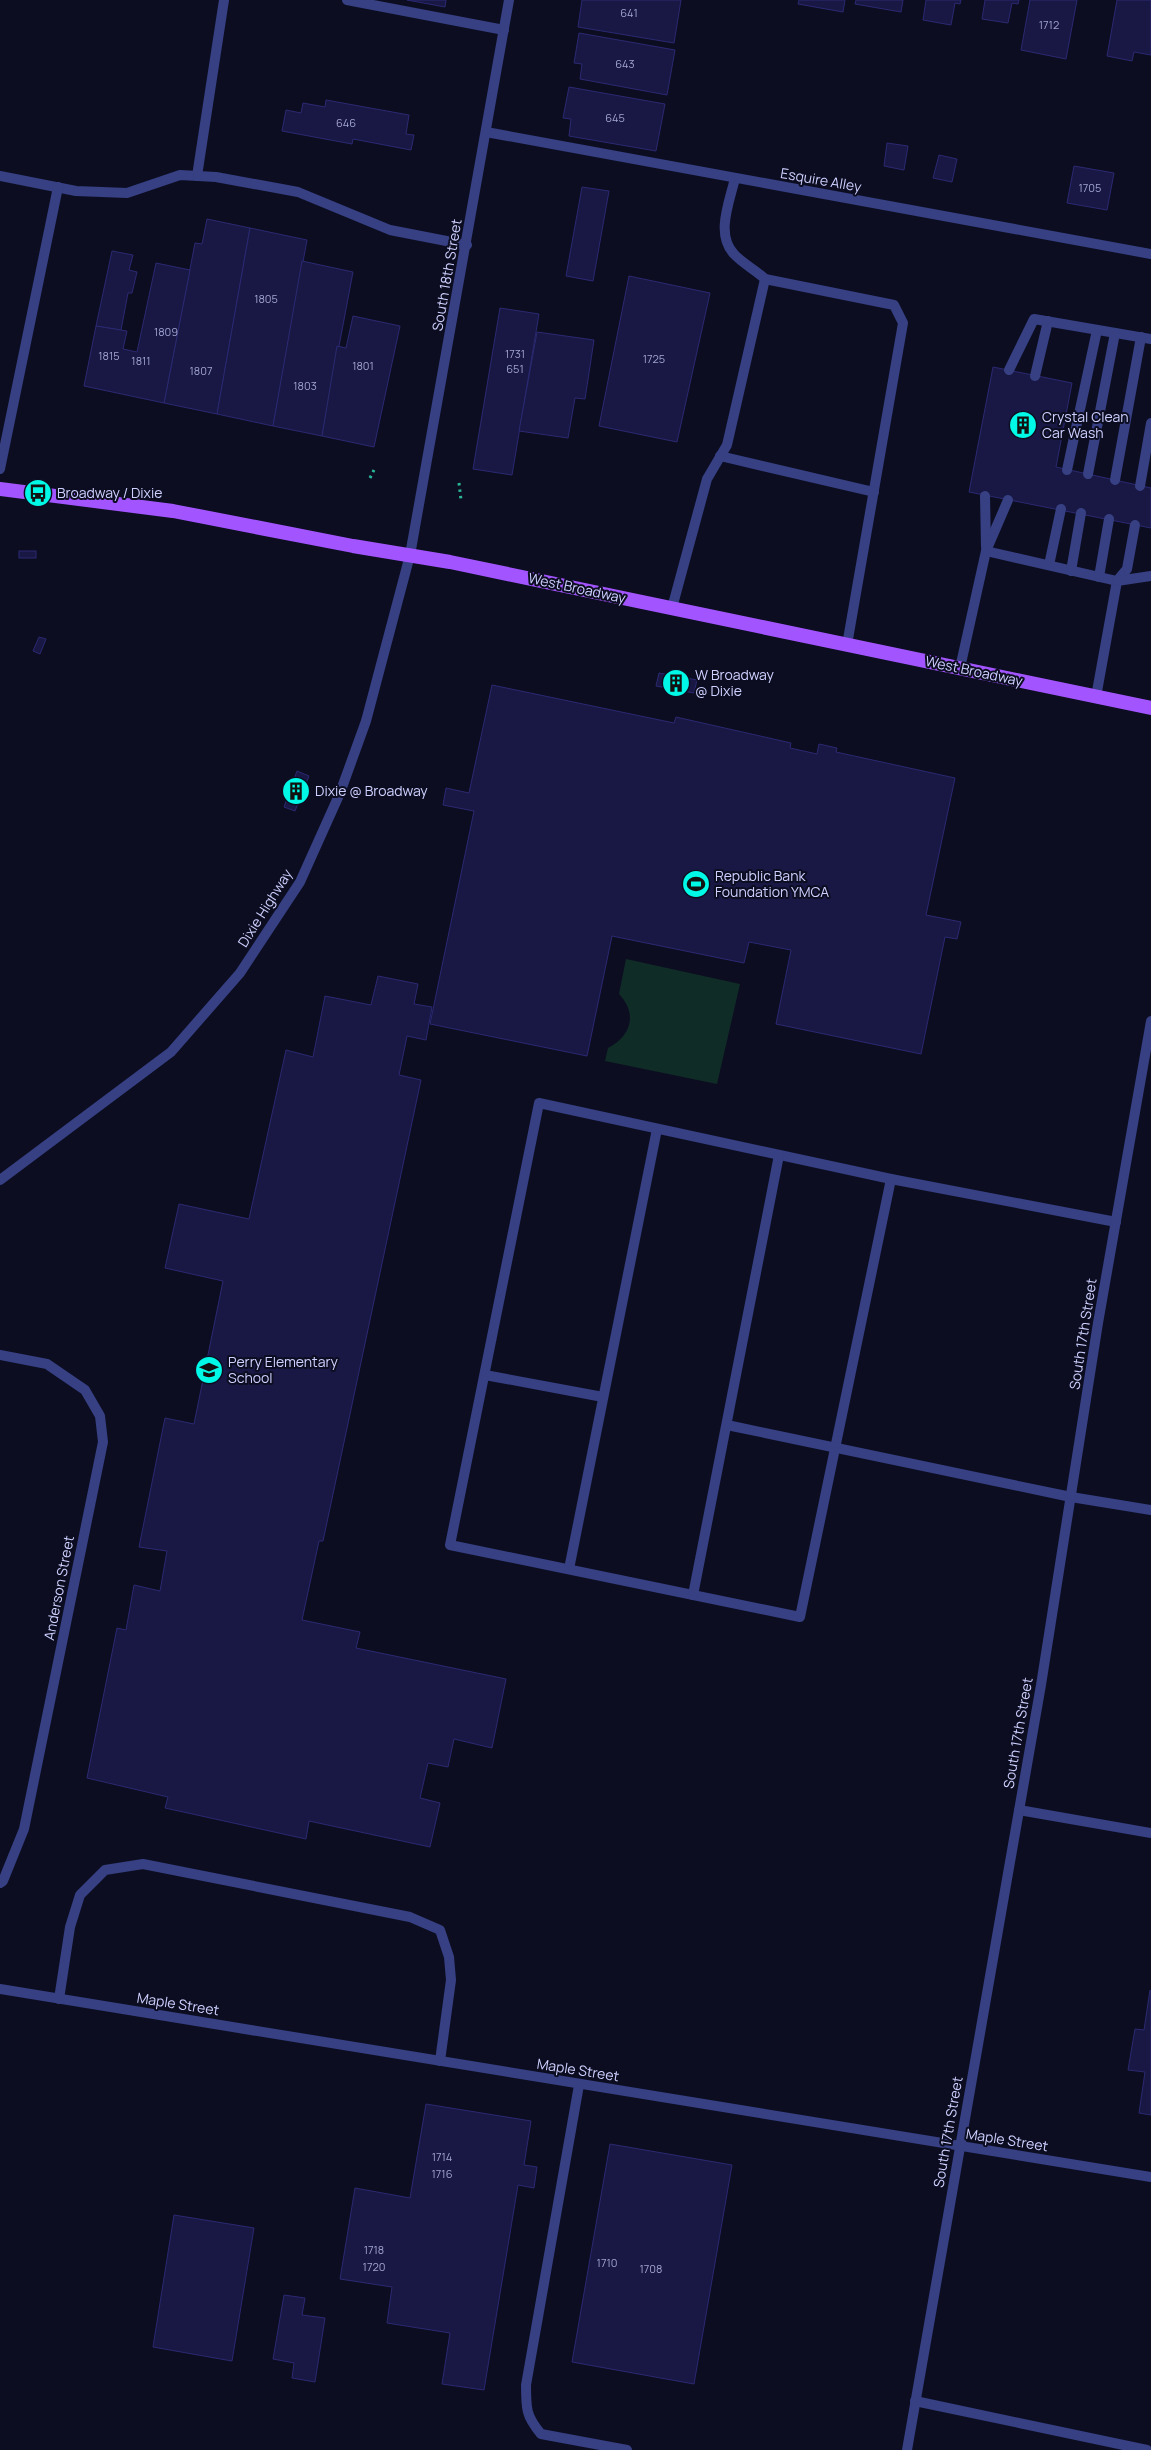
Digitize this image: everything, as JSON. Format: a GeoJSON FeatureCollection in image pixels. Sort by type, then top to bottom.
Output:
{"type":"FeatureCollection","features":[{"type":"Feature","properties":{"kind":"main road","name":"West Broadway"},"geometry":{"type":"LineString","coordinates":[[0,489],[173,511],[353,546],[410,555],[1151,708]]}},
{"type":"Feature","properties":{"kind":"street"},"geometry":{"type":"LineString","coordinates":[[197,176],[224,0]]}},
{"type":"Feature","properties":{"kind":"street"},"geometry":{"type":"LineString","coordinates":[[347,0],[504,30]]}},
{"type":"Feature","properties":{"kind":"street","name":"South 18th Street"},"geometry":{"type":"LineString","coordinates":[[410,555],[467,245],[509,0]]}},
{"type":"Feature","properties":{"kind":"street","name":"Esquire Alley"},"geometry":{"type":"LineString","coordinates":[[486,132],[1151,254]]}},
{"type":"Feature","properties":{"kind":"street"},"geometry":{"type":"LineString","coordinates":[[0,176],[76,191],[127,193],[180,175],[216,177],[298,192],[390,230],[467,245]]}},
{"type":"Feature","properties":{"kind":"street"},"geometry":{"type":"LineString","coordinates":[[736,178],[725,224],[726,242],[734,254],[765,279],[894,305],[903,323],[847,645]]}},
{"type":"Feature","properties":{"kind":"street"},"geometry":{"type":"LineString","coordinates":[[0,469],[58,187]]}},
{"type":"Feature","properties":{"kind":"street"},"geometry":{"type":"LineString","coordinates":[[672,608],[708,478],[727,445],[765,279]]}},
{"type":"Feature","properties":{"kind":"street"},"geometry":{"type":"LineString","coordinates":[[1010,370],[1034,319],[1146,338],[1115,480]]}},
{"type":"Feature","properties":{"kind":"street"},"geometry":{"type":"LineString","coordinates":[[1035,376],[1048,321]]}},
{"type":"Feature","properties":{"kind":"street"},"geometry":{"type":"LineString","coordinates":[[1067,470],[1097,330]]}},
{"type":"Feature","properties":{"kind":"street"},"geometry":{"type":"LineString","coordinates":[[1088,474],[1115,333]]}},
{"type":"Feature","properties":{"kind":"street"},"geometry":{"type":"LineString","coordinates":[[1140,486],[1151,423]]}},
{"type":"Feature","properties":{"kind":"street"},"geometry":{"type":"LineString","coordinates":[[720,456],[874,492]]}},
{"type":"Feature","properties":{"kind":"street"},"geometry":{"type":"LineString","coordinates":[[985,496],[986,551]]}},
{"type":"Feature","properties":{"kind":"street"},"geometry":{"type":"LineString","coordinates":[[960,668],[986,551],[1008,500]]}},
{"type":"Feature","properties":{"kind":"street"},"geometry":{"type":"LineString","coordinates":[[1049,565],[1061,509]]}},
{"type":"Feature","properties":{"kind":"street"},"geometry":{"type":"LineString","coordinates":[[1071,571],[1082,513]]}},
{"type":"Feature","properties":{"kind":"street"},"geometry":{"type":"LineString","coordinates":[[1099,577],[1108,519]]}},
{"type":"Feature","properties":{"kind":"street"},"geometry":{"type":"LineString","coordinates":[[1096,697],[1117,581],[1127,568],[1135,525]]}},
{"type":"Feature","properties":{"kind":"street"},"geometry":{"type":"LineString","coordinates":[[986,551],[1117,581],[1151,576]]}},
{"type":"Feature","properties":{"kind":"street","name":"Dixie Highway"},"geometry":{"type":"LineString","coordinates":[[0,1180],[171,1052],[240,973],[300,882],[340,793],[366,720],[410,555]]}},
{"type":"Feature","properties":{"kind":"street","name":"South 17th Street"},"geometry":{"type":"LineString","coordinates":[[907,2450],[1019,1810],[1151,1021]]}},
{"type":"Feature","properties":{"kind":"street"},"geometry":{"type":"LineString","coordinates":[[891,1179],[800,1617],[450,1545],[539,1104],[891,1179],[1116,1222]]}},
{"type":"Feature","properties":{"kind":"street"},"geometry":{"type":"LineString","coordinates":[[568,1569],[657,1129]]}},
{"type":"Feature","properties":{"kind":"street"},"geometry":{"type":"LineString","coordinates":[[693,1594],[779,1155]]}},
{"type":"Feature","properties":{"kind":"street","name":"Anderson Street"},"geometry":{"type":"LineString","coordinates":[[0,1355],[46,1364],[85,1390],[100,1416],[103,1442],[24,1829],[3,1881],[0,1883]]}},
{"type":"Feature","properties":{"kind":"street"},"geometry":{"type":"LineString","coordinates":[[485,1375],[603,1397]]}},
{"type":"Feature","properties":{"kind":"street"},"geometry":{"type":"LineString","coordinates":[[727,1424],[1071,1496],[1151,1510]]}},
{"type":"Feature","properties":{"kind":"street"},"geometry":{"type":"LineString","coordinates":[[1019,1810],[1151,1833]]}},
{"type":"Feature","properties":{"kind":"street"},"geometry":{"type":"LineString","coordinates":[[59,1999],[70,1927],[80,1895],[105,1870],[143,1864],[410,1917],[440,1930],[449,1957],[451,1980],[440,2061]]}},
{"type":"Feature","properties":{"kind":"street","name":"Maple Street"},"geometry":{"type":"LineString","coordinates":[[0,1989],[1151,2177]]}},
{"type":"Feature","properties":{"kind":"street"},"geometry":{"type":"LineString","coordinates":[[579,2085],[526,2385],[526,2406],[529,2420],[541,2434],[627,2450]]}},
{"type":"Feature","properties":{"kind":"street"},"geometry":{"type":"LineString","coordinates":[[915,2401],[1146,2450]]}},
{"type":"Feature","properties":{"kind":"path"},"geometry":{"type":"LineString","coordinates":[[370,478],[374,470]]}},
{"type":"Feature","properties":{"kind":"path"},"geometry":{"type":"LineString","coordinates":[[459,483],[461,500]]}},
{"type":"Feature","properties":{"kind":"green space"},"geometry":{"type":"Polygon","coordinates":[[[626,959],[740,984],[717,1084],[605,1061],[608,1048],[622,1037],[627,1031],[629,1024],[629,1009],[619,994],[626,959]]]}},
{"type":"Feature","properties":{"kind":"building"},"geometry":{"type":"Polygon","coordinates":[[[407,0],[446,0],[445,7],[407,0]]]}},
{"type":"Feature","properties":{"kind":"building"},"geometry":{"type":"Polygon","coordinates":[[[582,0],[681,0],[674,43],[578,27],[582,0]]]}},
{"type":"Feature","properties":{"kind":"building"},"geometry":{"type":"Polygon","coordinates":[[[799,0],[845,0],[843,12],[798,4],[799,0]]]}},
{"type":"Feature","properties":{"kind":"building"},"geometry":{"type":"Polygon","coordinates":[[[856,0],[903,0],[901,12],[855,4],[856,0]]]}},
{"type":"Feature","properties":{"kind":"building"},"geometry":{"type":"Polygon","coordinates":[[[926,0],[961,0],[960,4],[955,3],[951,25],[923,20],[926,0]]]}},
{"type":"Feature","properties":{"kind":"building"},"geometry":{"type":"Polygon","coordinates":[[[985,0],[1019,0],[1018,4],[1012,3],[1008,23],[982,19],[985,0]]]}},
{"type":"Feature","properties":{"kind":"building"},"geometry":{"type":"Polygon","coordinates":[[[1030,0],[1077,0],[1066,59],[1021,50],[1030,0]]]}},
{"type":"Feature","properties":{"kind":"building"},"geometry":{"type":"Polygon","coordinates":[[[1117,0],[1151,0],[1151,55],[1134,52],[1132,61],[1107,56],[1117,0]]]}},
{"type":"Feature","properties":{"kind":"building"},"geometry":{"type":"Polygon","coordinates":[[[579,33],[675,50],[667,95],[580,79],[582,64],[574,63],[579,33]]]}},
{"type":"Feature","properties":{"kind":"building"},"geometry":{"type":"Polygon","coordinates":[[[569,87],[665,104],[656,151],[569,136],[571,119],[563,118],[569,87]]]}},
{"type":"Feature","properties":{"kind":"building"},"geometry":{"type":"Polygon","coordinates":[[[326,100],[409,115],[406,134],[414,135],[411,150],[353,139],[352,144],[282,131],[286,110],[301,113],[303,103],[325,107],[326,100]]]}},
{"type":"Feature","properties":{"kind":"building"},"geometry":{"type":"Polygon","coordinates":[[[887,143],[908,146],[904,170],[884,166],[887,143]]]}},
{"type":"Feature","properties":{"kind":"building"},"geometry":{"type":"Polygon","coordinates":[[[939,155],[957,159],[952,182],[933,178],[939,155]]]}},
{"type":"Feature","properties":{"kind":"building"},"geometry":{"type":"Polygon","coordinates":[[[1074,166],[1114,173],[1107,210],[1067,203],[1074,166]]]}},
{"type":"Feature","properties":{"kind":"building"},"geometry":{"type":"Polygon","coordinates":[[[582,187],[609,191],[593,281],[566,276],[582,187]]]}},
{"type":"Feature","properties":{"kind":"building"},"geometry":{"type":"Polygon","coordinates":[[[207,219],[250,228],[217,414],[164,403],[195,243],[202,244],[207,219]]]}},
{"type":"Feature","properties":{"kind":"building"},"geometry":{"type":"Polygon","coordinates":[[[250,228],[307,240],[273,426],[217,414],[250,228]]]}},
{"type":"Feature","properties":{"kind":"building"},"geometry":{"type":"Polygon","coordinates":[[[112,251],[133,255],[129,270],[137,272],[132,293],[128,293],[121,330],[96,326],[112,251]]]}},
{"type":"Feature","properties":{"kind":"building"},"geometry":{"type":"Polygon","coordinates":[[[302,261],[353,272],[322,436],[273,426],[302,261]]]}},
{"type":"Feature","properties":{"kind":"building"},"geometry":{"type":"Polygon","coordinates":[[[156,263],[190,270],[164,403],[84,386],[96,326],[127,331],[123,349],[137,352],[156,263]]]}},
{"type":"Feature","properties":{"kind":"building"},"geometry":{"type":"Polygon","coordinates":[[[629,276],[710,293],[677,442],[599,426],[629,276]]]}},
{"type":"Feature","properties":{"kind":"building"},"geometry":{"type":"Polygon","coordinates":[[[500,308],[539,314],[512,475],[473,469],[500,308]]]}},
{"type":"Feature","properties":{"kind":"building"},"geometry":{"type":"Polygon","coordinates":[[[353,316],[400,326],[374,447],[322,436],[337,346],[346,348],[353,316]]]}},
{"type":"Feature","properties":{"kind":"building"},"geometry":{"type":"Polygon","coordinates":[[[537,332],[594,340],[585,399],[575,398],[568,438],[519,431],[537,332]]]}},
{"type":"Feature","properties":{"kind":"building","name":"Crystal Clean Car Wash"},"geometry":{"type":"Polygon","coordinates":[[[993,367],[1072,383],[1056,467],[1151,488],[1151,528],[969,492],[993,367]]]}},
{"type":"Feature","properties":{"kind":"building"},"geometry":{"type":"Polygon","coordinates":[[[19,551],[36,551],[36,558],[19,558],[19,551]]]}},
{"type":"Feature","properties":{"kind":"building"},"geometry":{"type":"Polygon","coordinates":[[[39,637],[46,639],[40,654],[33,651],[39,637]]]}},
{"type":"Feature","properties":{"kind":"building","name":"W Broadway @ Dixie"},"geometry":{"type":"Polygon","coordinates":[[[659,673],[697,680],[694,693],[656,686],[659,673]]]}},
{"type":"Feature","properties":{"kind":"building","name":"Republic Bank Foundation YMCA"},"geometry":{"type":"Polygon","coordinates":[[[492,685],[674,723],[676,717],[791,743],[790,748],[817,754],[819,744],[837,748],[836,752],[955,778],[926,915],[961,922],[957,939],[945,937],[921,1054],[776,1024],[791,950],[749,942],[744,963],[612,936],[587,1056],[430,1024],[474,811],[443,805],[446,788],[469,793],[492,685]]]}},
{"type":"Feature","properties":{"kind":"building","name":"Dixie @ Broadway"},"geometry":{"type":"Polygon","coordinates":[[[297,771],[309,776],[295,811],[284,807],[297,771]]]}},
{"type":"Feature","properties":{"kind":"building","name":"Perry Elementary School"},"geometry":{"type":"Polygon","coordinates":[[[378,976],[418,984],[414,1004],[432,1007],[426,1040],[407,1036],[399,1075],[421,1080],[323,1541],[319,1541],[302,1620],[360,1632],[356,1648],[506,1679],[492,1748],[454,1739],[448,1767],[428,1763],[420,1798],[440,1803],[430,1847],[309,1821],[306,1839],[165,1808],[168,1797],[87,1778],[117,1628],[126,1630],[134,1585],[160,1591],[167,1551],[139,1547],[165,1418],[194,1424],[223,1281],[165,1268],[179,1204],[249,1219],[286,1050],[313,1057],[325,996],[371,1005],[378,976]]]}},
{"type":"Feature","properties":{"kind":"building"},"geometry":{"type":"Polygon","coordinates":[[[1150,1990],[1151,2115],[1139,2113],[1145,2072],[1128,2070],[1135,2029],[1144,2030],[1150,1990]]]}},
{"type":"Feature","properties":{"kind":"building"},"geometry":{"type":"Polygon","coordinates":[[[426,2104],[531,2121],[524,2165],[537,2167],[534,2188],[518,2185],[484,2390],[442,2384],[450,2333],[387,2323],[392,2287],[340,2279],[355,2188],[410,2198],[426,2104]]]}},
{"type":"Feature","properties":{"kind":"building"},"geometry":{"type":"Polygon","coordinates":[[[610,2144],[732,2165],[694,2384],[572,2362],[610,2144]]]}},
{"type":"Feature","properties":{"kind":"building"},"geometry":{"type":"Polygon","coordinates":[[[174,2215],[254,2228],[232,2361],[153,2347],[174,2215]]]}},
{"type":"Feature","properties":{"kind":"building"},"geometry":{"type":"Polygon","coordinates":[[[284,2295],[305,2298],[302,2315],[325,2318],[315,2382],[292,2378],[294,2363],[273,2359],[284,2295]]]}},
{"type":"Feature","properties":{"kind":"place","name":"Crystal Clean Car Wash"},"geometry":{"type":"Point","coordinates":[1023,425]}},
{"type":"Feature","properties":{"kind":"place","name":"Broadway / Dixie"},"geometry":{"type":"Point","coordinates":[38,493]}},
{"type":"Feature","properties":{"kind":"place","name":"W Broadway @ Dixie"},"geometry":{"type":"Point","coordinates":[676,683]}},
{"type":"Feature","properties":{"kind":"place","name":"Dixie @ Broadway"},"geometry":{"type":"Point","coordinates":[296,791]}},
{"type":"Feature","properties":{"kind":"place","name":"Republic Bank Foundation YMCA"},"geometry":{"type":"Point","coordinates":[696,884]}},
{"type":"Feature","properties":{"kind":"place","name":"Perry Elementary School"},"geometry":{"type":"Point","coordinates":[209,1370]}}]}
